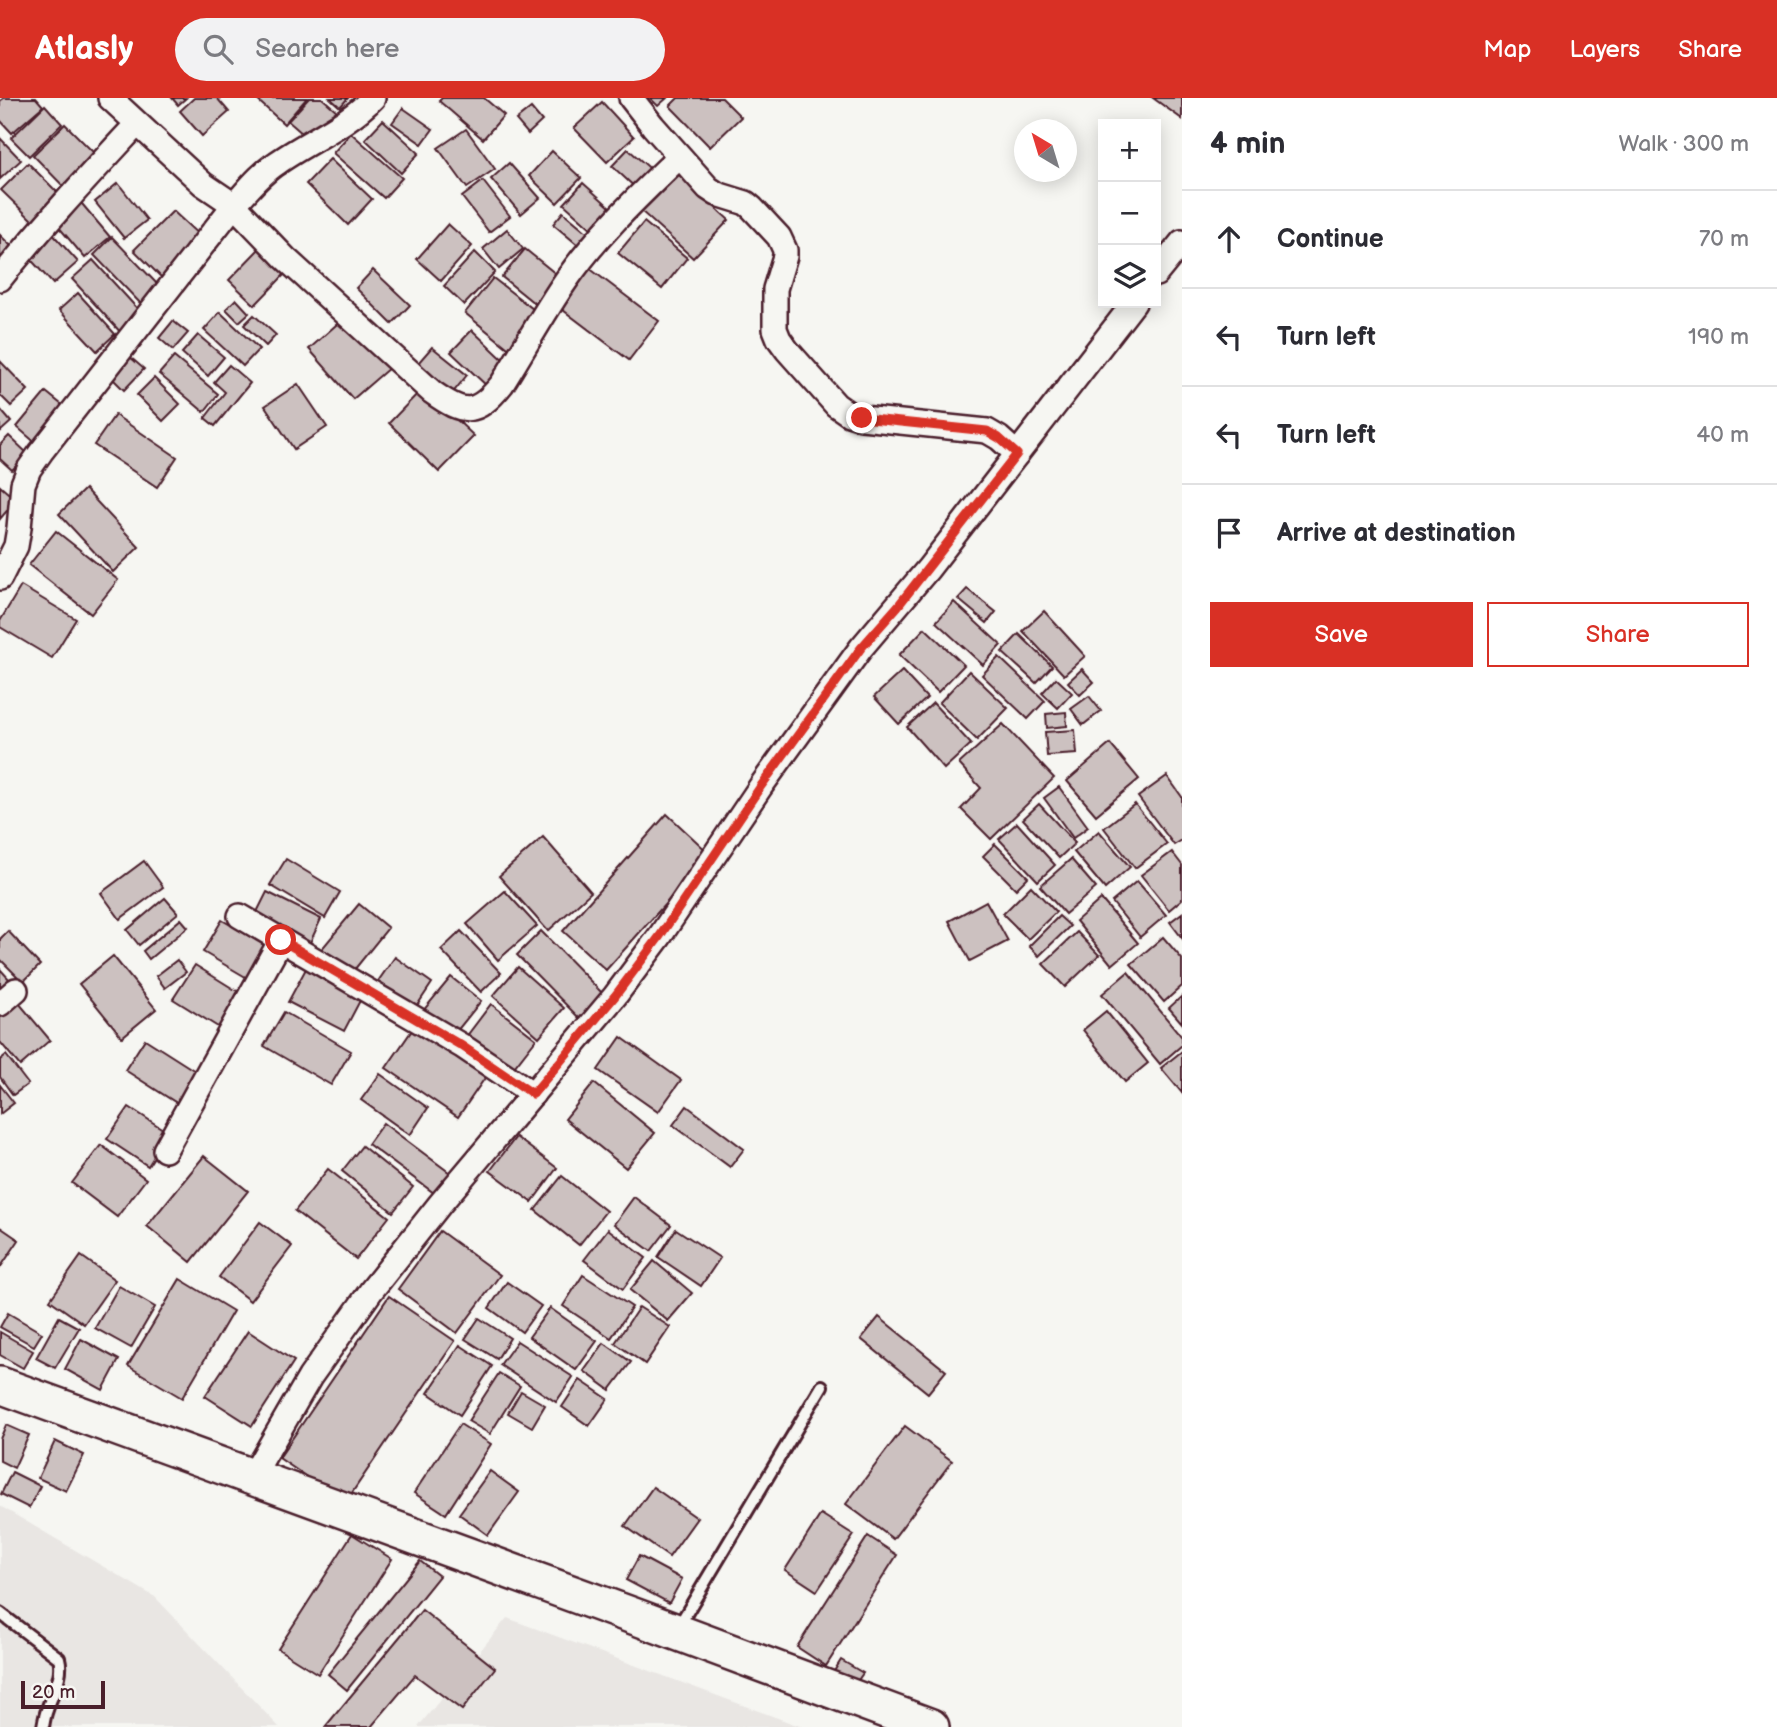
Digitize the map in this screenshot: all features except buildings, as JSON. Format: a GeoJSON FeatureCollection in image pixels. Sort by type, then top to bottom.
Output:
{"type":"FeatureCollection","features":[{"type":"Feature","properties":{"kind":"main road"},"geometry":{"type":"LineString","coordinates":[[0,1385],[931,1727]]}},
{"type":"Feature","properties":{"kind":"street"},"geometry":{"type":"LineString","coordinates":[[110,98],[202,184],[234,205],[295,267],[432,392],[462,409],[472,409],[493,395],[567,278],[631,203],[680,157]]}},
{"type":"Feature","properties":{"kind":"street"},"geometry":{"type":"LineString","coordinates":[[0,578],[16,546],[23,484],[29,469],[41,452],[234,205],[261,176],[357,113],[373,98]]}},
{"type":"Feature","properties":{"kind":"street"},"geometry":{"type":"LineString","coordinates":[[631,98],[708,188],[752,208],[783,244],[785,256],[775,289],[775,329],[787,351],[836,405],[849,414],[862,418],[987,431],[1017,454]]}},
{"type":"Feature","properties":{"kind":"street"},"geometry":{"type":"LineString","coordinates":[[0,279],[137,124]]}},
{"type":"Feature","properties":{"kind":"street"},"geometry":{"type":"LineString","coordinates":[[1161,268],[1182,243]]}},
{"type":"Feature","properties":{"kind":"street"},"geometry":{"type":"LineString","coordinates":[[252,1477],[310,1377],[371,1290],[615,996],[660,936],[761,786],[861,648],[906,596],[1130,308]]}},
{"type":"Feature","properties":{"kind":"street"},"geometry":{"type":"LineString","coordinates":[[240,916],[462,1046],[533,1094]]}},
{"type":"Feature","properties":{"kind":"street"},"geometry":{"type":"LineString","coordinates":[[165,1150],[281,940]]}},
{"type":"Feature","properties":{"kind":"lane"},"geometry":{"type":"LineString","coordinates":[[675,1631],[822,1386]]}},
{"type":"Feature","properties":{"kind":"lane"},"geometry":{"type":"LineString","coordinates":[[0,1613],[59,1658],[61,1663],[60,1675],[43,1727]]}},
{"type":"Feature","properties":{"kind":"shaded area"},"geometry":{"type":"Polygon","coordinates":[[[0,1506],[155,1597],[279,1727],[0,1727],[0,1506]]]}},
{"type":"Feature","properties":{"kind":"shaded area"},"geometry":{"type":"Polygon","coordinates":[[[507,1618],[802,1727],[418,1727],[507,1618]]]}},
{"type":"Feature","properties":{"kind":"route"},"geometry":{"type":"LineString","coordinates":[[281,940],[462,1046],[533,1094],[615,996],[660,936],[761,786],[861,648],[898,606],[1017,454],[987,431],[862,418]]}}]}
